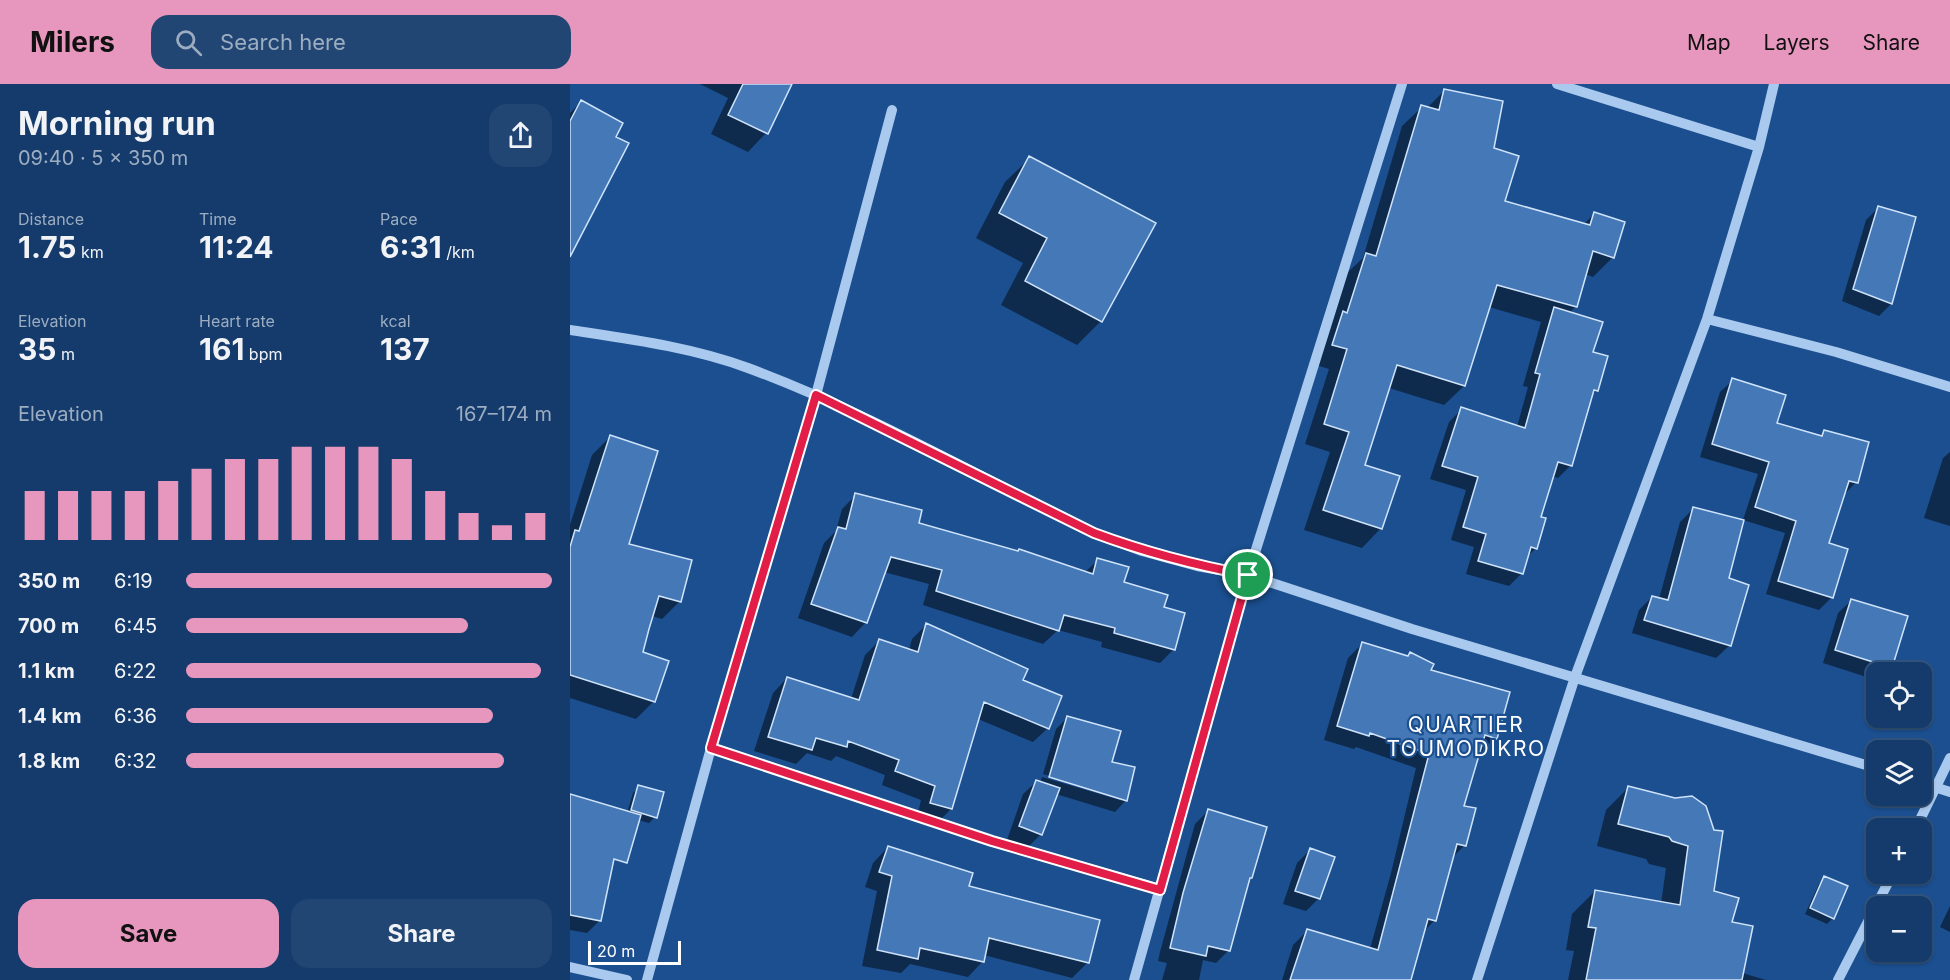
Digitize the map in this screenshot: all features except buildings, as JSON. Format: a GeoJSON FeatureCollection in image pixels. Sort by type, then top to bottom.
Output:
{"type":"FeatureCollection","features":[{"type":"Feature","properties":{"kind":"street"},"geometry":{"type":"LineString","coordinates":[[1134,980],[1248,575],[1402,84]]}},
{"type":"Feature","properties":{"kind":"street"},"geometry":{"type":"LineString","coordinates":[[1557,84],[1759,147]]}},
{"type":"Feature","properties":{"kind":"street"},"geometry":{"type":"LineString","coordinates":[[1477,980],[1575,677],[1707,319],[1759,147],[1774,84]]}},
{"type":"Feature","properties":{"kind":"street"},"geometry":{"type":"LineString","coordinates":[[646,980],[711,748],[816,395],[891,110]]}},
{"type":"Feature","properties":{"kind":"street"},"geometry":{"type":"LineString","coordinates":[[1707,319],[1836,352],[1950,387]]}},
{"type":"Feature","properties":{"kind":"street"},"geometry":{"type":"LineString","coordinates":[[570,330],[685,350],[746,367],[816,395],[1094,533],[1153,554],[1248,575],[1412,629],[1866,765]]}},
{"type":"Feature","properties":{"kind":"street"},"geometry":{"type":"LineString","coordinates":[[711,748],[992,841],[1160,890]]}},
{"type":"Feature","properties":{"kind":"street"},"geometry":{"type":"LineString","coordinates":[[1921,818],[1950,758]]}},
{"type":"Feature","properties":{"kind":"street"},"geometry":{"type":"LineString","coordinates":[[1932,786],[1950,792]]}},
{"type":"Feature","properties":{"kind":"street"},"geometry":{"type":"LineString","coordinates":[[1838,980],[1887,884]]}},
{"type":"Feature","properties":{"kind":"street"},"geometry":{"type":"LineString","coordinates":[[570,967],[627,980]]}},
{"type":"Feature","properties":{"kind":"district","name":"QUARTIER TOUMODIKRO"},"geometry":{"type":"Point","coordinates":[1466,736]}},
{"type":"Feature","properties":{"kind":"route"},"geometry":{"type":"LineString","coordinates":[[816,395],[1094,533],[1142,551],[1197,566],[1248,575],[1160,890],[992,841],[711,748],[816,395]]}}]}
